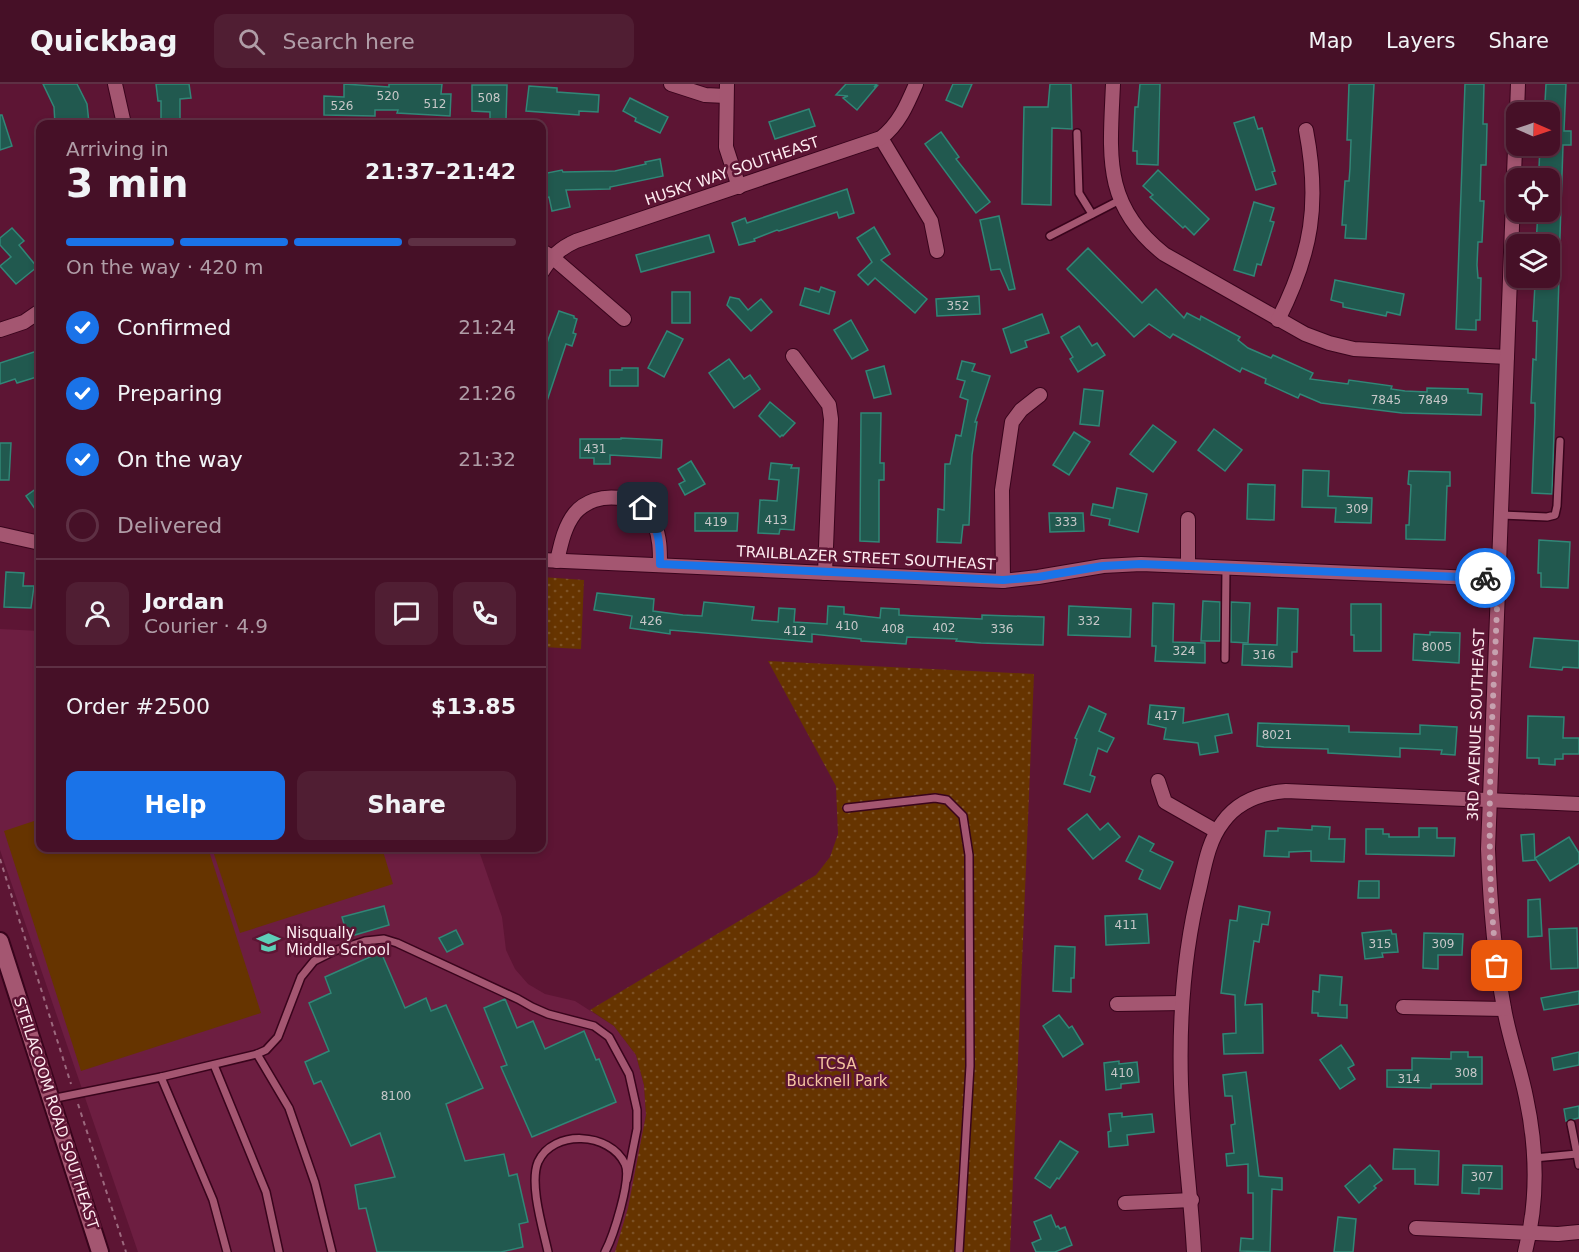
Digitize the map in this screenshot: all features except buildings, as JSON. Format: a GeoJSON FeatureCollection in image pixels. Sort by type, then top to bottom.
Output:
{"type":"FeatureCollection","features":[{"type":"Feature","properties":{"kind":"street"},"geometry":{"type":"LineString","coordinates":[[115,84],[123,120]]}},
{"type":"Feature","properties":{"kind":"street"},"geometry":{"type":"LineString","coordinates":[[671,84],[705,95],[726,90],[726,147],[739,187]]}},
{"type":"Feature","properties":{"kind":"street","name":"HUSKY WAY SOUTHEAST"},"geometry":{"type":"LineString","coordinates":[[547,254],[576,241],[881,138],[893,129],[905,110],[916,84]]}},
{"type":"Feature","properties":{"kind":"street"},"geometry":{"type":"LineString","coordinates":[[1113,84],[1112,174],[1120,200],[1141,234],[1164,254],[1278,320],[1312,337],[1354,349],[1507,357]]}},
{"type":"Feature","properties":{"kind":"street"},"geometry":{"type":"LineString","coordinates":[[1517,102],[1518,84]]}},
{"type":"Feature","properties":{"kind":"street"},"geometry":{"type":"LineString","coordinates":[[1278,320],[1299,276],[1312,219],[1313,170],[1306,130]]}},
{"type":"Feature","properties":{"kind":"street"},"geometry":{"type":"LineString","coordinates":[[881,138],[931,221],[937,251]]}},
{"type":"Feature","properties":{"kind":"street","name":"3RD AVENUE SOUTHEAST"},"geometry":{"type":"LineString","coordinates":[[1515,156],[1488,849],[1490,908],[1504,1009],[1526,1095],[1534,1158],[1534,1190],[1525,1252]]}},
{"type":"Feature","properties":{"kind":"street"},"geometry":{"type":"LineString","coordinates":[[547,254],[624,319]]}},
{"type":"Feature","properties":{"kind":"street"},"geometry":{"type":"LineString","coordinates":[[0,330],[24,322],[36,314]]}},
{"type":"Feature","properties":{"kind":"street"},"geometry":{"type":"LineString","coordinates":[[793,356],[829,405],[831,419],[825,573]]}},
{"type":"Feature","properties":{"kind":"street"},"geometry":{"type":"LineString","coordinates":[[1003,580],[1002,490],[1012,422],[1021,410],[1040,395]]}},
{"type":"Feature","properties":{"kind":"street"},"geometry":{"type":"LineString","coordinates":[[557,561],[564,531],[574,515],[583,506],[601,498],[611,497],[632,501],[643,508],[653,521],[660,540],[660,564]]}},
{"type":"Feature","properties":{"kind":"street"},"geometry":{"type":"LineString","coordinates":[[1188,519],[1188,566]]}},
{"type":"Feature","properties":{"kind":"street"},"geometry":{"type":"LineString","coordinates":[[0,534],[36,542]]}},
{"type":"Feature","properties":{"kind":"street","name":"TRAILBLAZER STREET SOUTHEAST"},"geometry":{"type":"LineString","coordinates":[[546,560],[1003,580],[1038,577],[1103,566],[1141,564],[1498,579]]}},
{"type":"Feature","properties":{"kind":"street"},"geometry":{"type":"LineString","coordinates":[[1158,782],[1166,802],[1216,831]]}},
{"type":"Feature","properties":{"kind":"street"},"geometry":{"type":"LineString","coordinates":[[1194,1252],[1181,1086],[1182,1003],[1196,901],[1210,844],[1216,831],[1234,810],[1252,799],[1272,792],[1286,791],[1579,804]]}},
{"type":"Feature","properties":{"kind":"street","name":"STEILACOOM ROAD SOUTHEAST"},"geometry":{"type":"LineString","coordinates":[[0,941],[100,1252]]}},
{"type":"Feature","properties":{"kind":"street"},"geometry":{"type":"LineString","coordinates":[[1117,1004],[1182,1003]]}},
{"type":"Feature","properties":{"kind":"street"},"geometry":{"type":"LineString","coordinates":[[1403,1007],[1504,1009]]}},
{"type":"Feature","properties":{"kind":"street"},"geometry":{"type":"LineString","coordinates":[[1125,1203],[1191,1200]]}},
{"type":"Feature","properties":{"kind":"street"},"geometry":{"type":"LineString","coordinates":[[1416,1228],[1529,1233],[1579,1232]]}},
{"type":"Feature","properties":{"kind":"lane"},"geometry":{"type":"LineString","coordinates":[[1077,133],[1079,193],[1092,214]]}},
{"type":"Feature","properties":{"kind":"lane"},"geometry":{"type":"LineString","coordinates":[[1050,237],[1120,200]]}},
{"type":"Feature","properties":{"kind":"lane"},"geometry":{"type":"LineString","coordinates":[[1501,515],[1547,517],[1555,515],[1560,441]]}},
{"type":"Feature","properties":{"kind":"lane"},"geometry":{"type":"LineString","coordinates":[[1225,659],[1226,568]]}},
{"type":"Feature","properties":{"kind":"lane"},"geometry":{"type":"LineString","coordinates":[[847,808],[935,798],[947,800],[963,816],[969,867],[970,1066],[959,1252]]}},
{"type":"Feature","properties":{"kind":"lane"},"geometry":{"type":"LineString","coordinates":[[51,1099],[214,1065],[266,1050],[278,1037],[301,976],[314,961],[334,951],[365,941],[384,939],[532,1007],[594,1026],[609,1037],[629,1074],[637,1110],[637,1129],[615,1229],[605,1252]]}},
{"type":"Feature","properties":{"kind":"lane"},"geometry":{"type":"LineString","coordinates":[[257,1054],[289,1108],[315,1183],[332,1252]]}},
{"type":"Feature","properties":{"kind":"lane"},"geometry":{"type":"LineString","coordinates":[[214,1065],[266,1192],[279,1252]]}},
{"type":"Feature","properties":{"kind":"lane"},"geometry":{"type":"LineString","coordinates":[[161,1077],[213,1200],[227,1252]]}},
{"type":"Feature","properties":{"kind":"lane"},"geometry":{"type":"LineString","coordinates":[[1571,1124],[1579,1165]]}},
{"type":"Feature","properties":{"kind":"lane"},"geometry":{"type":"LineString","coordinates":[[548,1252],[535,1177],[538,1162],[548,1149],[560,1142],[576,1138],[595,1141],[617,1153],[626,1166],[627,1179]]}},
{"type":"Feature","properties":{"kind":"lane"},"geometry":{"type":"LineString","coordinates":[[1534,1158],[1577,1154]]}},
{"type":"Feature","properties":{"kind":"path"},"geometry":{"type":"LineString","coordinates":[[0,859],[126,1252]]}},
{"type":"Feature","properties":{"kind":"shaded area","name":"Nisqually Middle School"},"geometry":{"type":"Polygon","coordinates":[[[0,629],[36,631],[36,852],[479,852],[502,917],[506,950],[515,969],[528,984],[545,994],[575,1001],[614,1026],[636,1055],[644,1085],[646,1115],[630,1204],[615,1252],[138,1252],[0,850],[0,629]]]}},
{"type":"Feature","properties":{"kind":"green space"},"geometry":{"type":"Polygon","coordinates":[[[546,577],[584,580],[581,649],[546,647],[546,577]]]}},
{"type":"Feature","properties":{"kind":"green space","name":"TCSA Bucknell Park"},"geometry":{"type":"Polygon","coordinates":[[[768,661],[1034,674],[1010,1252],[615,1252],[628,1208],[646,1115],[644,1085],[636,1055],[614,1026],[590,1010],[816,875],[830,857],[838,834],[836,786],[768,661]]]}},
{"type":"Feature","properties":{"kind":"green space"},"geometry":{"type":"Polygon","coordinates":[[[36,820],[36,852],[209,852],[261,1013],[81,1071],[4,831],[36,820]]]}},
{"type":"Feature","properties":{"kind":"green space"},"geometry":{"type":"Polygon","coordinates":[[[213,852],[383,852],[393,884],[240,933],[213,852]]]}},
{"type":"Feature","properties":{"kind":"way so far"},"geometry":{"type":"LineString","coordinates":[[1485,578],[1498,579],[1488,849],[1490,908],[1497,966]]}},
{"type":"Feature","properties":{"kind":"place","name":"Nisqually Middle School"},"geometry":{"type":"Point","coordinates":[268,942]}},
{"type":"Feature","properties":{"kind":"route"},"geometry":{"type":"LineString","coordinates":[[643,508],[653,521],[660,540],[660,564],[1003,580],[1038,577],[1103,566],[1141,564],[1485,578]]}}]}
